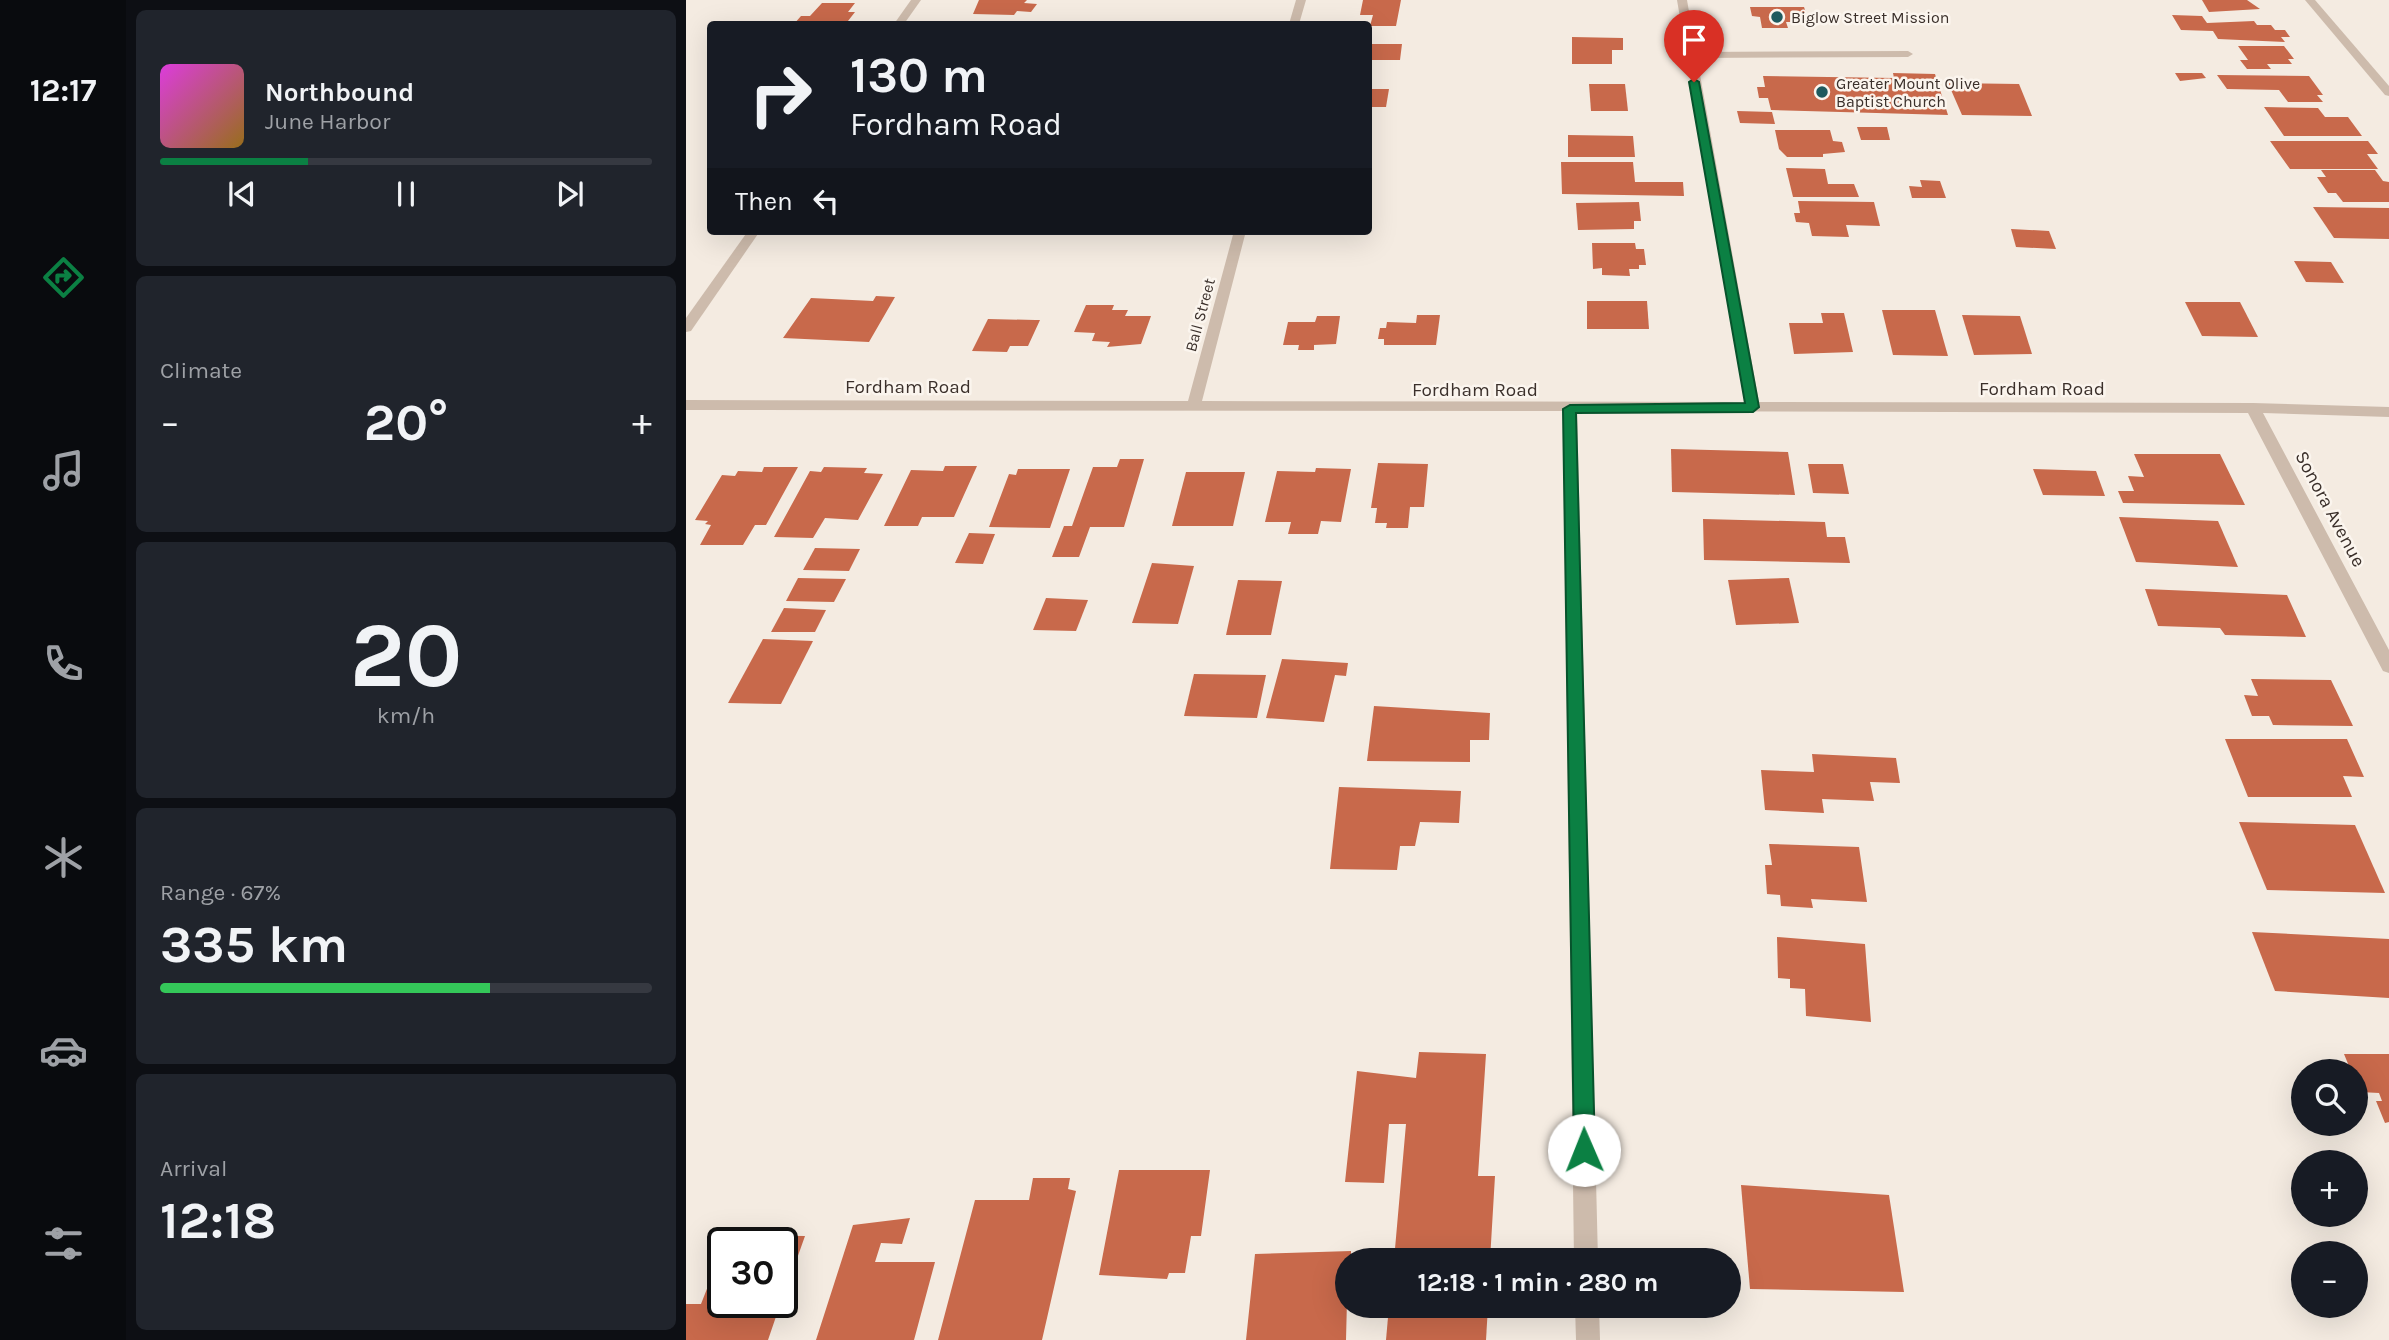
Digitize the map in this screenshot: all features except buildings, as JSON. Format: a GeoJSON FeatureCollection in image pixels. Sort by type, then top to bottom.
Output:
{"type":"FeatureCollection","features":[{"type":"Feature","properties":{"kind":"street"},"geometry":{"type":"LineString","coordinates":[[901,21],[916,0]]}},
{"type":"Feature","properties":{"kind":"street"},"geometry":{"type":"LineString","coordinates":[[1295,21],[1301,0]]}},
{"type":"Feature","properties":{"kind":"street"},"geometry":{"type":"LineString","coordinates":[[1682,0],[1689,55],[1753,407]]}},
{"type":"Feature","properties":{"kind":"street"},"geometry":{"type":"LineString","coordinates":[[2310,0],[2389,93]]}},
{"type":"Feature","properties":{"kind":"street"},"geometry":{"type":"LineString","coordinates":[[1689,55],[1908,54]]}},
{"type":"Feature","properties":{"kind":"street"},"geometry":{"type":"LineString","coordinates":[[686,328],[751,235]]}},
{"type":"Feature","properties":{"kind":"street","name":"Ball Street"},"geometry":{"type":"LineString","coordinates":[[1193,408],[1239,235]]}},
{"type":"Feature","properties":{"kind":"street","name":"Fordham Road"},"geometry":{"type":"LineString","coordinates":[[686,405],[1570,409],[2253,408],[2389,412]]}},
{"type":"Feature","properties":{"kind":"street","name":"Sonora Avenue"},"geometry":{"type":"LineString","coordinates":[[2253,408],[2389,666]]}},
{"type":"Feature","properties":{"kind":"street"},"geometry":{"type":"LineString","coordinates":[[1570,409],[1586,1248]]}},
{"type":"Feature","properties":{"kind":"street"},"geometry":{"type":"LineString","coordinates":[[1587,1318],[1588,1340]]}},
{"type":"Feature","properties":{"kind":"place","name":"Biglow Street Mission"},"geometry":{"type":"Point","coordinates":[1777,17]}},
{"type":"Feature","properties":{"kind":"place","name":"Greater Mount Olive Baptist Church"},"geometry":{"type":"Point","coordinates":[1822,92]}},
{"type":"Feature","properties":{"kind":"route"},"geometry":{"type":"LineString","coordinates":[[1584,1150],[1570,409],[1753,407],[1694,82]]}}]}
